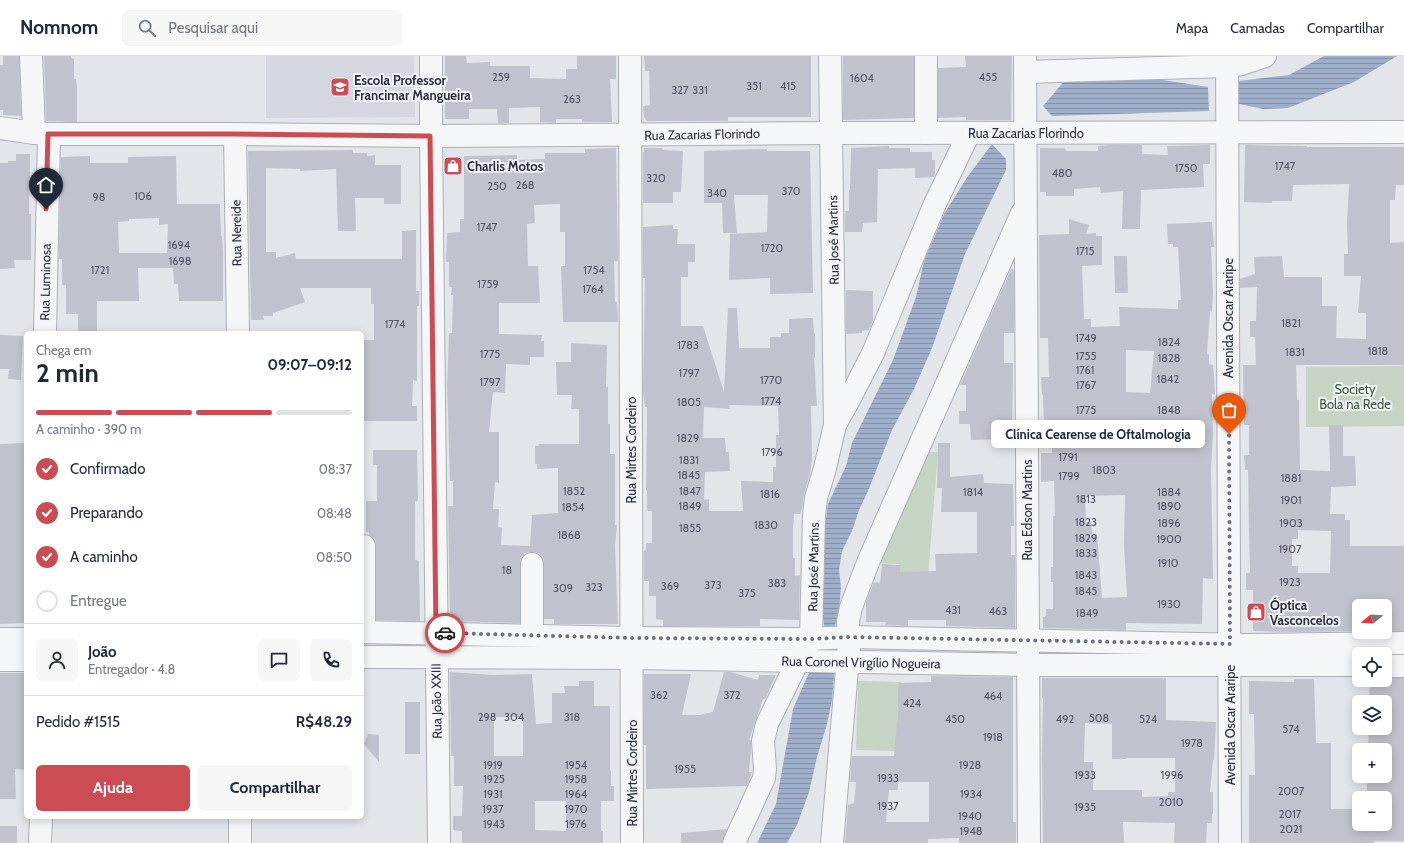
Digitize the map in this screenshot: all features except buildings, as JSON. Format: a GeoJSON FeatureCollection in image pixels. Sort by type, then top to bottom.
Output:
{"type":"FeatureCollection","features":[{"type":"Feature","properties":{"kind":"street","name":"Rua Luminosa"},"geometry":{"type":"LineString","coordinates":[[31,56],[41,134],[45,331]]}},
{"type":"Feature","properties":{"kind":"street","name":"Rua João XXIII"},"geometry":{"type":"LineString","coordinates":[[431,56],[430,136],[438,843]]}},
{"type":"Feature","properties":{"kind":"street","name":"Rua Mirtes Cordeiro"},"geometry":{"type":"LineString","coordinates":[[630,56],[632,843]]}},
{"type":"Feature","properties":{"kind":"street","name":"Rua José Martins"},"geometry":{"type":"LineString","coordinates":[[734,843],[764,778],[765,769],[763,742],[767,724],[798,661],[811,639],[814,515],[816,498],[835,425],[830,56]]}},
{"type":"Feature","properties":{"kind":"street"},"geometry":{"type":"LineString","coordinates":[[926,56],[926,133]]}},
{"type":"Feature","properties":{"kind":"street"},"geometry":{"type":"LineString","coordinates":[[1025,64],[1227,61],[1241,64],[1265,56]]}},
{"type":"Feature","properties":{"kind":"street","name":"Avenida Oscar Araripe"},"geometry":{"type":"LineString","coordinates":[[1227,61],[1230,843]]}},
{"type":"Feature","properties":{"kind":"street","name":"Rua Edson Martins"},"geometry":{"type":"LineString","coordinates":[[1025,64],[1029,843]]}},
{"type":"Feature","properties":{"kind":"street","name":"Rua Zacarias Florindo"},"geometry":{"type":"LineString","coordinates":[[0,128],[41,134],[430,136],[832,133],[1404,132]]}},
{"type":"Feature","properties":{"kind":"street","name":"Rua José Martins"},"geometry":{"type":"LineString","coordinates":[[835,425],[873,353],[934,206],[969,133]]}},
{"type":"Feature","properties":{"kind":"street","name":"Rua Nereide"},"geometry":{"type":"LineString","coordinates":[[235,134],[238,331]]}},
{"type":"Feature","properties":{"kind":"street"},"geometry":{"type":"LineString","coordinates":[[832,843],[848,661],[848,621],[851,607],[869,560],[1026,205]]}},
{"type":"Feature","properties":{"kind":"street"},"geometry":{"type":"LineString","coordinates":[[532,564],[532,635]]}},
{"type":"Feature","properties":{"kind":"street","name":"Rua Coronel Virgílio Nogueira"},"geometry":{"type":"LineString","coordinates":[[364,632],[532,635],[632,648],[798,661],[1029,665],[1404,643]]}},
{"type":"Feature","properties":{"kind":"street","name":"Rua Coronel Virgílio Nogueira"},"geometry":{"type":"LineString","coordinates":[[364,657],[436,658],[848,637],[1028,641],[1230,654],[1352,664]]}},
{"type":"Feature","properties":{"kind":"street"},"geometry":{"type":"LineString","coordinates":[[0,639],[24,639]]}},
{"type":"Feature","properties":{"kind":"street"},"geometry":{"type":"LineString","coordinates":[[0,660],[24,660]]}},
{"type":"Feature","properties":{"kind":"street"},"geometry":{"type":"LineString","coordinates":[[1392,666],[1404,666]]}},
{"type":"Feature","properties":{"kind":"street"},"geometry":{"type":"LineString","coordinates":[[40,843],[41,819]]}},
{"type":"Feature","properties":{"kind":"street"},"geometry":{"type":"LineString","coordinates":[[240,819],[240,843]]}},
{"type":"Feature","properties":{"kind":"shaded area","name":"Escola Professor Francimar Mangueira"},"geometry":{"type":"Polygon","coordinates":[[[266,56],[414,56],[415,117],[266,118],[266,56]]]}},
{"type":"Feature","properties":{"kind":"green space","name":"Society Bola na Rede"},"geometry":{"type":"Polygon","coordinates":[[[1404,366],[1404,426],[1306,427],[1306,367],[1404,366]]]}},
{"type":"Feature","properties":{"kind":"green space"},"geometry":{"type":"Polygon","coordinates":[[[928,452],[938,452],[927,588],[898,585],[899,564],[876,563],[928,452]]]}},
{"type":"Feature","properties":{"kind":"green space"},"geometry":{"type":"Polygon","coordinates":[[[858,681],[901,682],[899,751],[856,750],[858,681]]]}},
{"type":"Feature","properties":{"kind":"water"},"geometry":{"type":"Polygon","coordinates":[[[1324,56],[1397,56],[1354,82],[1288,108],[1263,109],[1239,104],[1239,81],[1289,75],[1324,56]]]}},
{"type":"Feature","properties":{"kind":"water"},"geometry":{"type":"Polygon","coordinates":[[[1066,79],[1156,79],[1208,87],[1209,111],[1052,116],[1043,106],[1066,79]]]}},
{"type":"Feature","properties":{"kind":"water"},"geometry":{"type":"Polygon","coordinates":[[[992,144],[1006,159],[1006,170],[965,254],[932,348],[914,389],[892,430],[859,510],[852,531],[842,551],[839,570],[841,588],[839,609],[835,626],[824,626],[822,609],[822,548],[828,504],[846,466],[852,443],[893,360],[916,297],[924,261],[944,214],[968,176],[992,144]]]}},
{"type":"Feature","properties":{"kind":"water"},"geometry":{"type":"Polygon","coordinates":[[[835,665],[832,700],[827,724],[817,757],[809,792],[797,825],[787,843],[757,843],[776,804],[793,709],[807,677],[814,666],[835,665]]]}},
{"type":"Feature","properties":{"kind":"way so far"},"geometry":{"type":"LineString","coordinates":[[445,633],[632,638],[811,639],[848,637],[1230,644],[1229,434]]}},
{"type":"Feature","properties":{"kind":"place","name":"Escola Professor Francimar Mangueira"},"geometry":{"type":"Point","coordinates":[340,87]}},
{"type":"Feature","properties":{"kind":"place","name":"Charlis Motos"},"geometry":{"type":"Point","coordinates":[453,166]}},
{"type":"Feature","properties":{"kind":"place","name":"Clínica Cearense de Oftalmologia"},"geometry":{"type":"Point","coordinates":[1229,434]}},
{"type":"Feature","properties":{"kind":"place","name":"Óptica Vasconcelos"},"geometry":{"type":"Point","coordinates":[1256,612]}},
{"type":"Feature","properties":{"kind":"route"},"geometry":{"type":"LineString","coordinates":[[46,209],[48,134],[430,136],[436,633],[445,633]]}}]}
